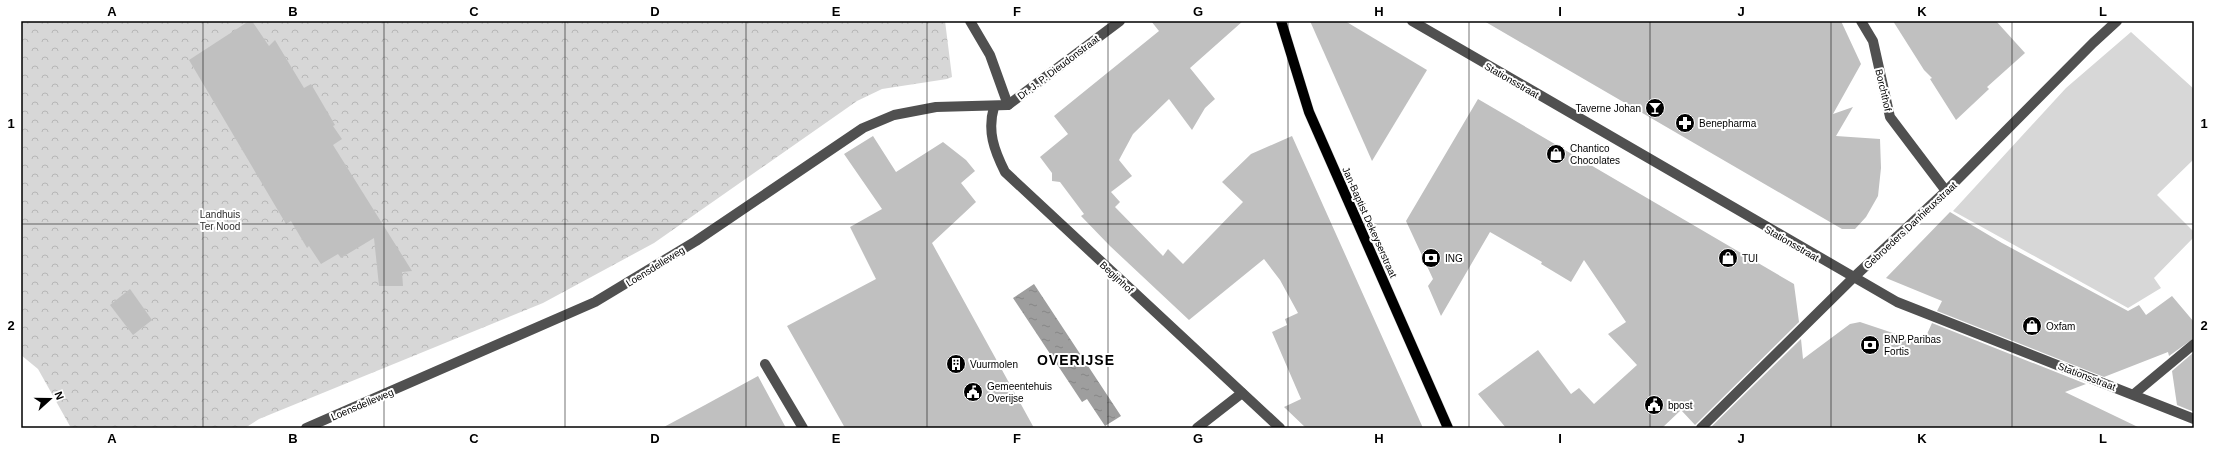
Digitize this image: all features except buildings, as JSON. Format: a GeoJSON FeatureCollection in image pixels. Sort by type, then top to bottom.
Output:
{"type":"FeatureCollection","features":[{"type":"Feature","properties":{"kind":"main road","name":"Jan-Baptist Dekeyserstraat"},"geometry":{"type":"LineString","coordinates":[[1281,21],[1309,112],[1448,428]]}},
{"type":"Feature","properties":{"kind":"street"},"geometry":{"type":"LineString","coordinates":[[970,21],[990,55],[1008,105]]}},
{"type":"Feature","properties":{"kind":"street","name":"Dr. J. P. Dieudonstraat"},"geometry":{"type":"LineString","coordinates":[[994,107],[1008,105],[1120,21]]}},
{"type":"Feature","properties":{"kind":"street","name":"Stationsstraat"},"geometry":{"type":"LineString","coordinates":[[1412,21],[1853,278],[1897,302],[2134,394],[2194,419]]}},
{"type":"Feature","properties":{"kind":"street","name":"Borchthof"},"geometry":{"type":"LineString","coordinates":[[1861,21],[1872,40],[1890,117],[1946,192]]}},
{"type":"Feature","properties":{"kind":"street","name":"Gebroeders Danhieuxstraat"},"geometry":{"type":"LineString","coordinates":[[1701,428],[1853,278],[1946,192],[2093,43],[2118,21]]}},
{"type":"Feature","properties":{"kind":"street","name":"Loensdelleweg"},"geometry":{"type":"LineString","coordinates":[[306,428],[596,302],[696,241],[863,128],[894,115],[936,107],[994,107]]}},
{"type":"Feature","properties":{"kind":"street","name":"Begijnhof"},"geometry":{"type":"LineString","coordinates":[[994,107],[991,118],[991,139],[995,152],[1005,172],[1280,428]]}},
{"type":"Feature","properties":{"kind":"street"},"geometry":{"type":"LineString","coordinates":[[2134,394],[2194,344]]}},
{"type":"Feature","properties":{"kind":"street"},"geometry":{"type":"LineString","coordinates":[[765,364],[803,428]]}},
{"type":"Feature","properties":{"kind":"street"},"geometry":{"type":"LineString","coordinates":[[1197,428],[1242,393]]}},
{"type":"Feature","properties":{"kind":"green space","name":"Landhuis Ter Nood"},"geometry":{"type":"Polygon","coordinates":[[[21,21],[945,21],[952,77],[882,89],[857,101],[654,243],[543,303],[259,419],[245,428],[71,428],[38,369],[21,355],[21,21]]]}},
{"type":"Feature","properties":{"kind":"green space"},"geometry":{"type":"Polygon","coordinates":[[[2131,32],[2194,89],[2194,159],[2157,195],[2194,232],[2194,237],[2154,278],[2161,288],[2128,308],[1953,211],[2066,88],[2131,32]]]}},
{"type":"Feature","properties":{"kind":"water"},"geometry":{"type":"Polygon","coordinates":[[[1034,284],[1121,416],[1105,426],[1087,399],[1082,402],[1013,298],[1034,284]]]}},
{"type":"Feature","properties":{"kind":"place","name":"Taverne Johan"},"geometry":{"type":"Point","coordinates":[1655,108]}},
{"type":"Feature","properties":{"kind":"place","name":"Benepharma"},"geometry":{"type":"Point","coordinates":[1685,123]}},
{"type":"Feature","properties":{"kind":"place","name":"Chantico Chocolates"},"geometry":{"type":"Point","coordinates":[1556,154]}},
{"type":"Feature","properties":{"kind":"place","name":"ING"},"geometry":{"type":"Point","coordinates":[1431,258]}},
{"type":"Feature","properties":{"kind":"place","name":"TUI"},"geometry":{"type":"Point","coordinates":[1728,258]}},
{"type":"Feature","properties":{"kind":"place","name":"Oxfam"},"geometry":{"type":"Point","coordinates":[2032,326]}},
{"type":"Feature","properties":{"kind":"place","name":"BNP Paribas Fortis"},"geometry":{"type":"Point","coordinates":[1870,345]}},
{"type":"Feature","properties":{"kind":"place","name":"Vuurmolen"},"geometry":{"type":"Point","coordinates":[956,364]}},
{"type":"Feature","properties":{"kind":"place","name":"Gemeentehuis Overijse"},"geometry":{"type":"Point","coordinates":[973,392]}},
{"type":"Feature","properties":{"kind":"place","name":"bpost"},"geometry":{"type":"Point","coordinates":[1654,405]}},
{"type":"Feature","properties":{"kind":"district","name":"OVERIJSE"},"geometry":{"type":"Point","coordinates":[1076,360]}}]}
